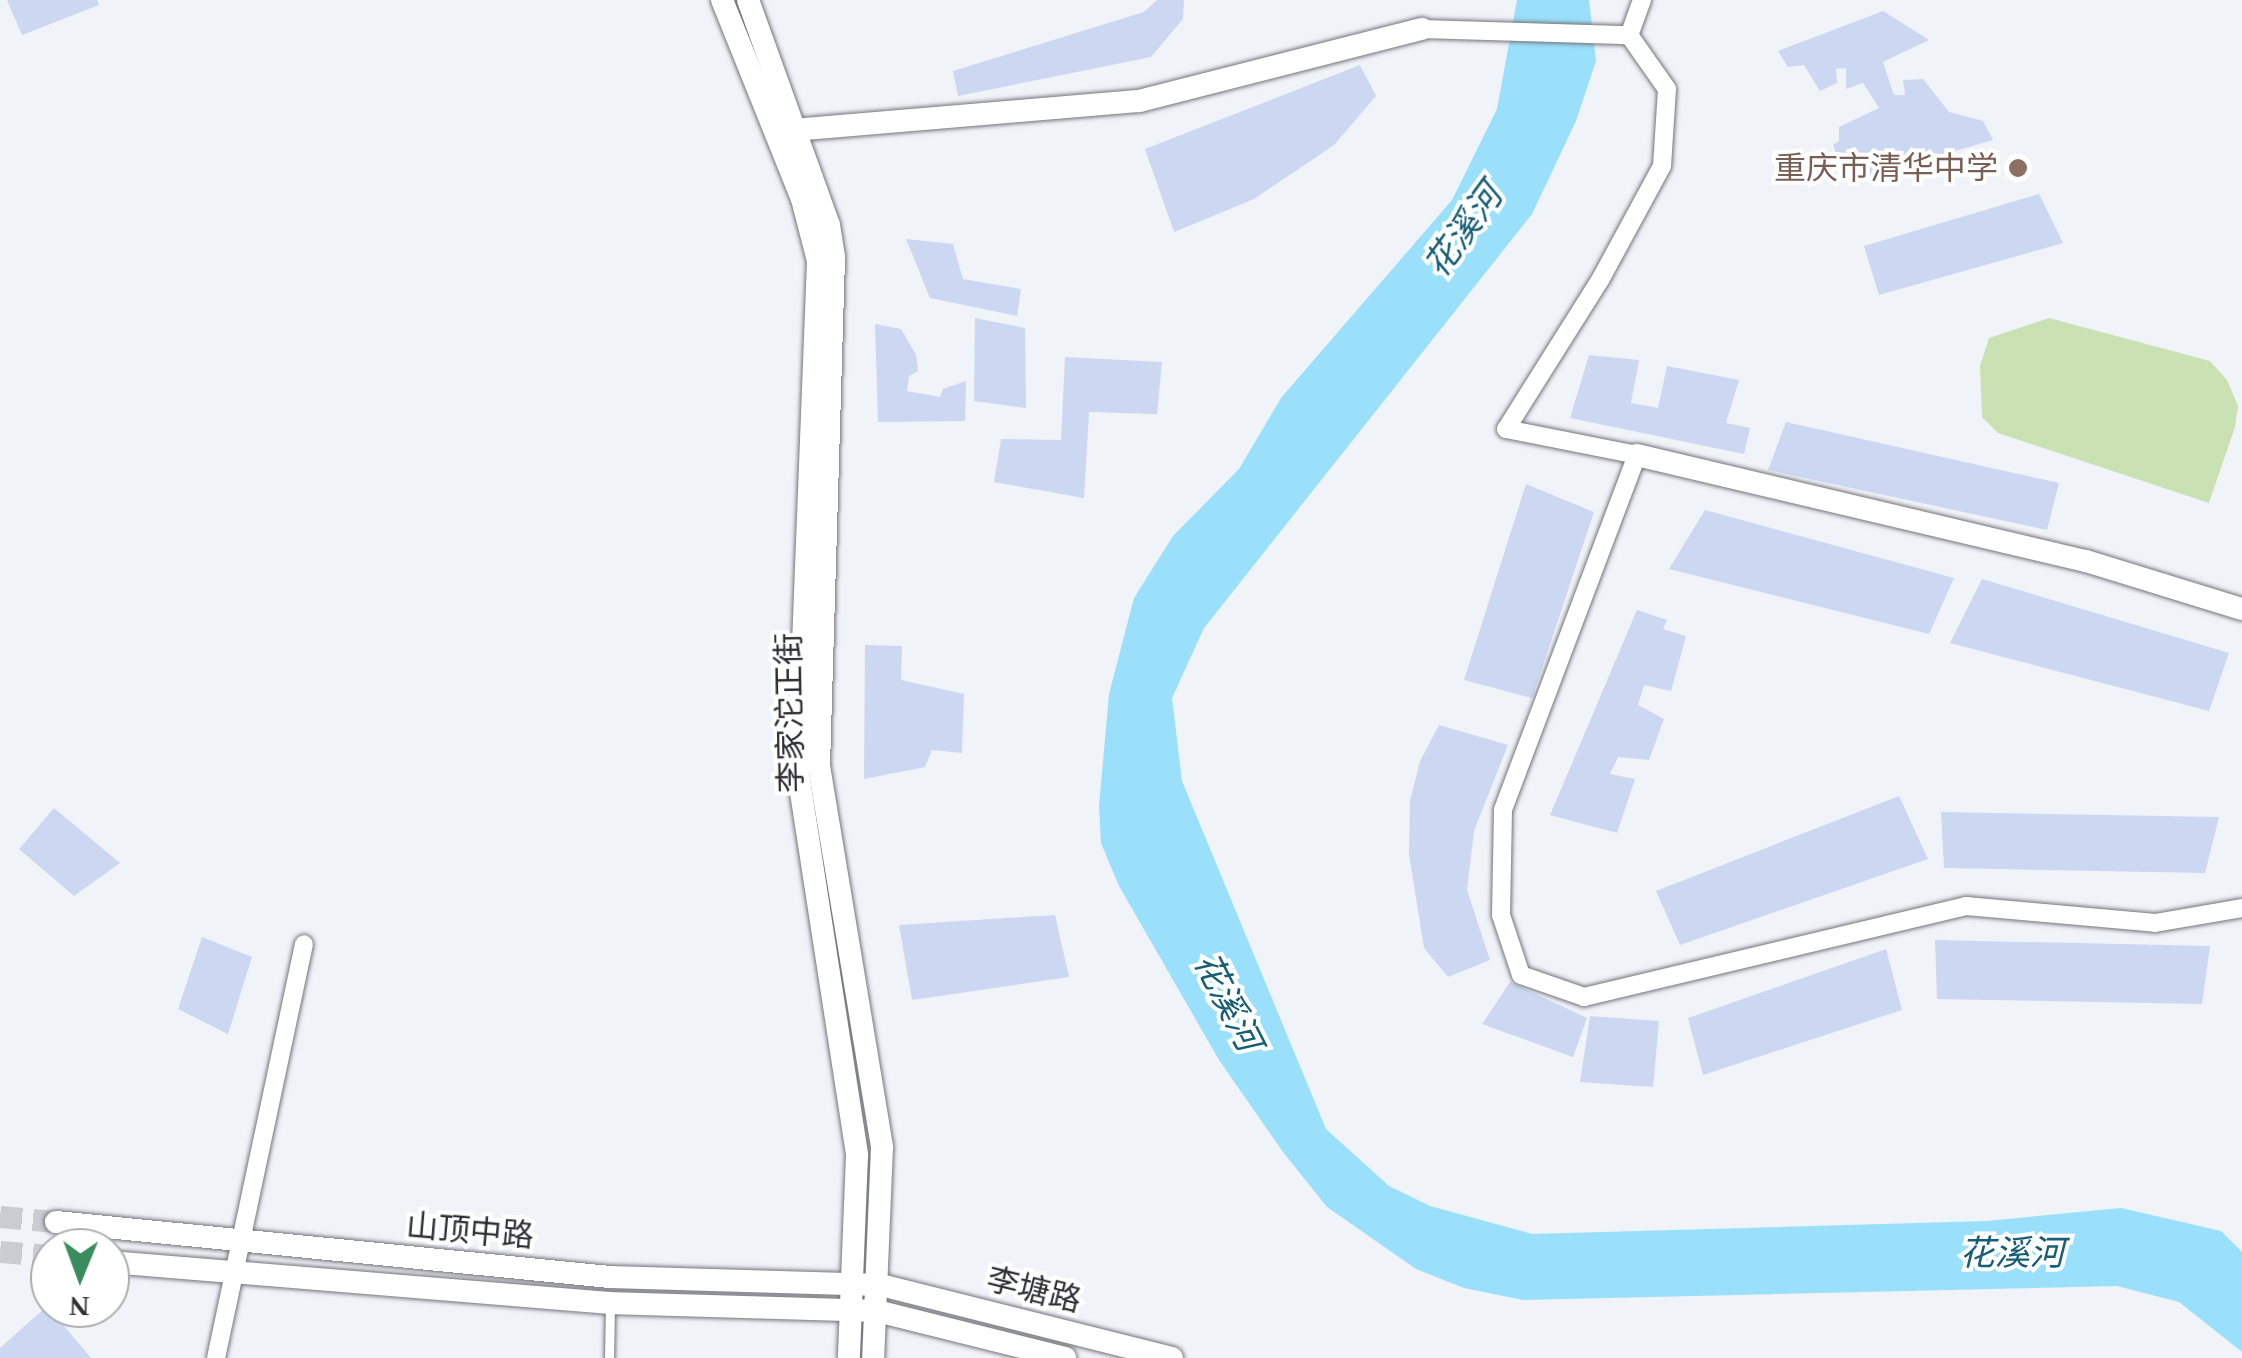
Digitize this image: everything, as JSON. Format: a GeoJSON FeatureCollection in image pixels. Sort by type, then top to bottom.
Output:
{"type":"FeatureCollection","features":[{"type":"Feature","properties":{"kind":"main road"},"geometry":{"type":"LineString","coordinates":[[722,0],[783,131]]}},
{"type":"Feature","properties":{"kind":"main road"},"geometry":{"type":"LineString","coordinates":[[748,0],[783,131]]}},
{"type":"Feature","properties":{"kind":"main road"},"geometry":{"type":"LineString","coordinates":[[783,131],[1139,100],[1422,28]]}},
{"type":"Feature","properties":{"kind":"main road","name":"李家沱正街"},"geometry":{"type":"LineString","coordinates":[[783,131],[818,261],[798,773],[853,1118],[854,1284],[849,1358]]}},
{"type":"Feature","properties":{"kind":"main road","name":"李家沱正街"},"geometry":{"type":"LineString","coordinates":[[783,131],[834,258],[819,766],[880,1131],[881,1286],[874,1358]]}},
{"type":"Feature","properties":{"kind":"main road"},"geometry":{"type":"LineString","coordinates":[[1637,456],[2086,561],[2242,609]]}},
{"type":"Feature","properties":{"kind":"main road","name":"山顶中路"},"geometry":{"type":"LineString","coordinates":[[56,1222],[246,1244],[610,1277],[881,1286]]}},
{"type":"Feature","properties":{"kind":"main road","name":"山顶中路"},"geometry":{"type":"LineString","coordinates":[[130,1264],[610,1303],[878,1311]]}},
{"type":"Feature","properties":{"kind":"main road","name":"李塘路"},"geometry":{"type":"LineString","coordinates":[[881,1286],[1172,1358]]}},
{"type":"Feature","properties":{"kind":"main road","name":"李塘路"},"geometry":{"type":"LineString","coordinates":[[878,1311],[1065,1358]]}},
{"type":"Feature","properties":{"kind":"street"},"geometry":{"type":"LineString","coordinates":[[1629,36],[1642,0]]}},
{"type":"Feature","properties":{"kind":"street"},"geometry":{"type":"LineString","coordinates":[[1422,28],[1629,36]]}},
{"type":"Feature","properties":{"kind":"street"},"geometry":{"type":"LineString","coordinates":[[1629,36],[1667,89],[1662,166],[1506,429],[1637,456],[1503,810],[1501,915],[1521,975],[1584,997],[1966,906],[2155,923],[2242,908]]}},
{"type":"Feature","properties":{"kind":"street"},"geometry":{"type":"LineString","coordinates":[[216,1358],[246,1244],[304,944]]}},
{"type":"Feature","properties":{"kind":"lane"},"geometry":{"type":"LineString","coordinates":[[609,1358],[610,1303]]}},
{"type":"Feature","properties":{"kind":"green space"},"geometry":{"type":"Polygon","coordinates":[[[2049,318],[2210,361],[2227,380],[2238,406],[2235,427],[2209,503],[1998,433],[1982,417],[1980,366],[1989,338],[2049,318]]]}},
{"type":"Feature","properties":{"kind":"water","name":"花溪河"},"geometry":{"type":"Polygon","coordinates":[[[1517,0],[1589,0],[1596,61],[1576,121],[1532,214],[1204,628],[1172,698],[1182,781],[1326,1129],[1389,1186],[1430,1206],[1532,1234],[1986,1221],[2121,1208],[2221,1231],[2242,1252],[2242,1352],[2179,1302],[2117,1286],[1523,1300],[1464,1288],[1416,1269],[1327,1207],[1283,1152],[1219,1060],[1119,886],[1101,843],[1099,806],[1109,694],[1134,598],[1173,536],[1239,469],[1281,398],[1452,200],[1497,109],[1517,0]]]}},
{"type":"Feature","properties":{"kind":"building"},"geometry":{"type":"Polygon","coordinates":[[[7,0],[97,0],[99,5],[22,35],[7,0]]]}},
{"type":"Feature","properties":{"kind":"building"},"geometry":{"type":"Polygon","coordinates":[[[1157,0],[1184,0],[1183,19],[1151,57],[958,96],[953,71],[1144,12],[1157,0]]]}},
{"type":"Feature","properties":{"kind":"building"},"geometry":{"type":"Polygon","coordinates":[[[1883,11],[1929,40],[1883,62],[1894,95],[1905,95],[1903,80],[1923,79],[1949,112],[1983,121],[1993,140],[1868,176],[1855,170],[1845,175],[1833,145],[1839,141],[1839,127],[1879,108],[1863,83],[1846,89],[1846,68],[1836,69],[1837,83],[1820,91],[1804,65],[1788,67],[1778,51],[1883,11]]]}},
{"type":"Feature","properties":{"kind":"building"},"geometry":{"type":"Polygon","coordinates":[[[1360,65],[1376,96],[1334,145],[1254,199],[1174,232],[1145,149],[1360,65]]]}},
{"type":"Feature","properties":{"kind":"building"},"geometry":{"type":"Polygon","coordinates":[[[2039,194],[2063,243],[1879,295],[1864,246],[2039,194]]]}},
{"type":"Feature","properties":{"kind":"building"},"geometry":{"type":"Polygon","coordinates":[[[906,239],[953,244],[963,279],[1021,289],[1017,316],[930,298],[906,239]]]}},
{"type":"Feature","properties":{"kind":"building"},"geometry":{"type":"Polygon","coordinates":[[[975,318],[1025,328],[1026,408],[974,401],[975,318]]]}},
{"type":"Feature","properties":{"kind":"building"},"geometry":{"type":"Polygon","coordinates":[[[875,324],[901,329],[916,355],[918,371],[909,376],[907,391],[940,397],[943,389],[966,381],[965,421],[878,422],[875,324]]]}},
{"type":"Feature","properties":{"kind":"building"},"geometry":{"type":"Polygon","coordinates":[[[1589,355],[1639,360],[1631,403],[1658,408],[1667,366],[1739,380],[1726,423],[1750,428],[1744,454],[1570,418],[1589,355]]]}},
{"type":"Feature","properties":{"kind":"building"},"geometry":{"type":"Polygon","coordinates":[[[1065,357],[1162,362],[1157,414],[1089,412],[1084,498],[994,482],[1001,439],[1061,440],[1065,357]]]}},
{"type":"Feature","properties":{"kind":"building"},"geometry":{"type":"Polygon","coordinates":[[[1786,422],[2059,483],[2047,530],[1768,470],[1786,422]]]}},
{"type":"Feature","properties":{"kind":"building"},"geometry":{"type":"Polygon","coordinates":[[[1526,484],[1594,512],[1532,698],[1464,680],[1526,484]]]}},
{"type":"Feature","properties":{"kind":"building"},"geometry":{"type":"Polygon","coordinates":[[[1705,510],[1954,578],[1929,634],[1669,569],[1705,510]]]}},
{"type":"Feature","properties":{"kind":"building"},"geometry":{"type":"Polygon","coordinates":[[[1982,579],[2229,653],[2209,711],[1950,643],[1982,579]]]}},
{"type":"Feature","properties":{"kind":"building"},"geometry":{"type":"Polygon","coordinates":[[[1637,610],[1667,620],[1663,629],[1686,636],[1671,691],[1644,685],[1638,705],[1664,719],[1649,760],[1618,757],[1610,774],[1635,779],[1617,833],[1550,815],[1637,610]]]}},
{"type":"Feature","properties":{"kind":"building"},"geometry":{"type":"Polygon","coordinates":[[[865,645],[902,646],[901,680],[964,694],[962,753],[932,750],[925,767],[864,779],[865,645]]]}},
{"type":"Feature","properties":{"kind":"building"},"geometry":{"type":"Polygon","coordinates":[[[1439,725],[1508,745],[1474,831],[1467,890],[1490,960],[1448,977],[1424,948],[1409,854],[1410,801],[1420,761],[1439,725]]]}},
{"type":"Feature","properties":{"kind":"building"},"geometry":{"type":"Polygon","coordinates":[[[1899,796],[1928,859],[1680,945],[1656,891],[1899,796]]]}},
{"type":"Feature","properties":{"kind":"building"},"geometry":{"type":"Polygon","coordinates":[[[54,808],[120,863],[74,896],[19,849],[54,808]]]}},
{"type":"Feature","properties":{"kind":"building"},"geometry":{"type":"Polygon","coordinates":[[[1941,812],[2219,817],[2205,873],[1944,868],[1941,812]]]}},
{"type":"Feature","properties":{"kind":"building"},"geometry":{"type":"Polygon","coordinates":[[[1055,915],[1069,977],[912,1000],[899,925],[1055,915]]]}},
{"type":"Feature","properties":{"kind":"building"},"geometry":{"type":"Polygon","coordinates":[[[202,937],[252,957],[228,1034],[178,1009],[202,937]]]}},
{"type":"Feature","properties":{"kind":"building"},"geometry":{"type":"Polygon","coordinates":[[[1935,940],[2210,946],[2202,1004],[1937,999],[1935,940]]]}},
{"type":"Feature","properties":{"kind":"building"},"geometry":{"type":"Polygon","coordinates":[[[1886,949],[1902,1010],[1703,1075],[1688,1018],[1886,949]]]}},
{"type":"Feature","properties":{"kind":"building"},"geometry":{"type":"Polygon","coordinates":[[[1510,982],[1587,1018],[1573,1057],[1482,1024],[1510,982]]]}},
{"type":"Feature","properties":{"kind":"building"},"geometry":{"type":"Polygon","coordinates":[[[1590,1016],[1659,1021],[1653,1087],[1580,1082],[1590,1016]]]}},
{"type":"Feature","properties":{"kind":"building"},"geometry":{"type":"Polygon","coordinates":[[[30,1321],[30,1328],[66,1328],[91,1358],[0,1358],[0,1348],[30,1321]]]}},
{"type":"Feature","properties":{"kind":"tunnel"},"geometry":{"type":"LineString","coordinates":[[0,1217],[56,1222]]}},
{"type":"Feature","properties":{"kind":"tunnel"},"geometry":{"type":"LineString","coordinates":[[0,1252],[30,1254]]}},
{"type":"Feature","properties":{"kind":"place","name":"重庆市清华中学"},"geometry":{"type":"Point","coordinates":[2018,168]}}]}
